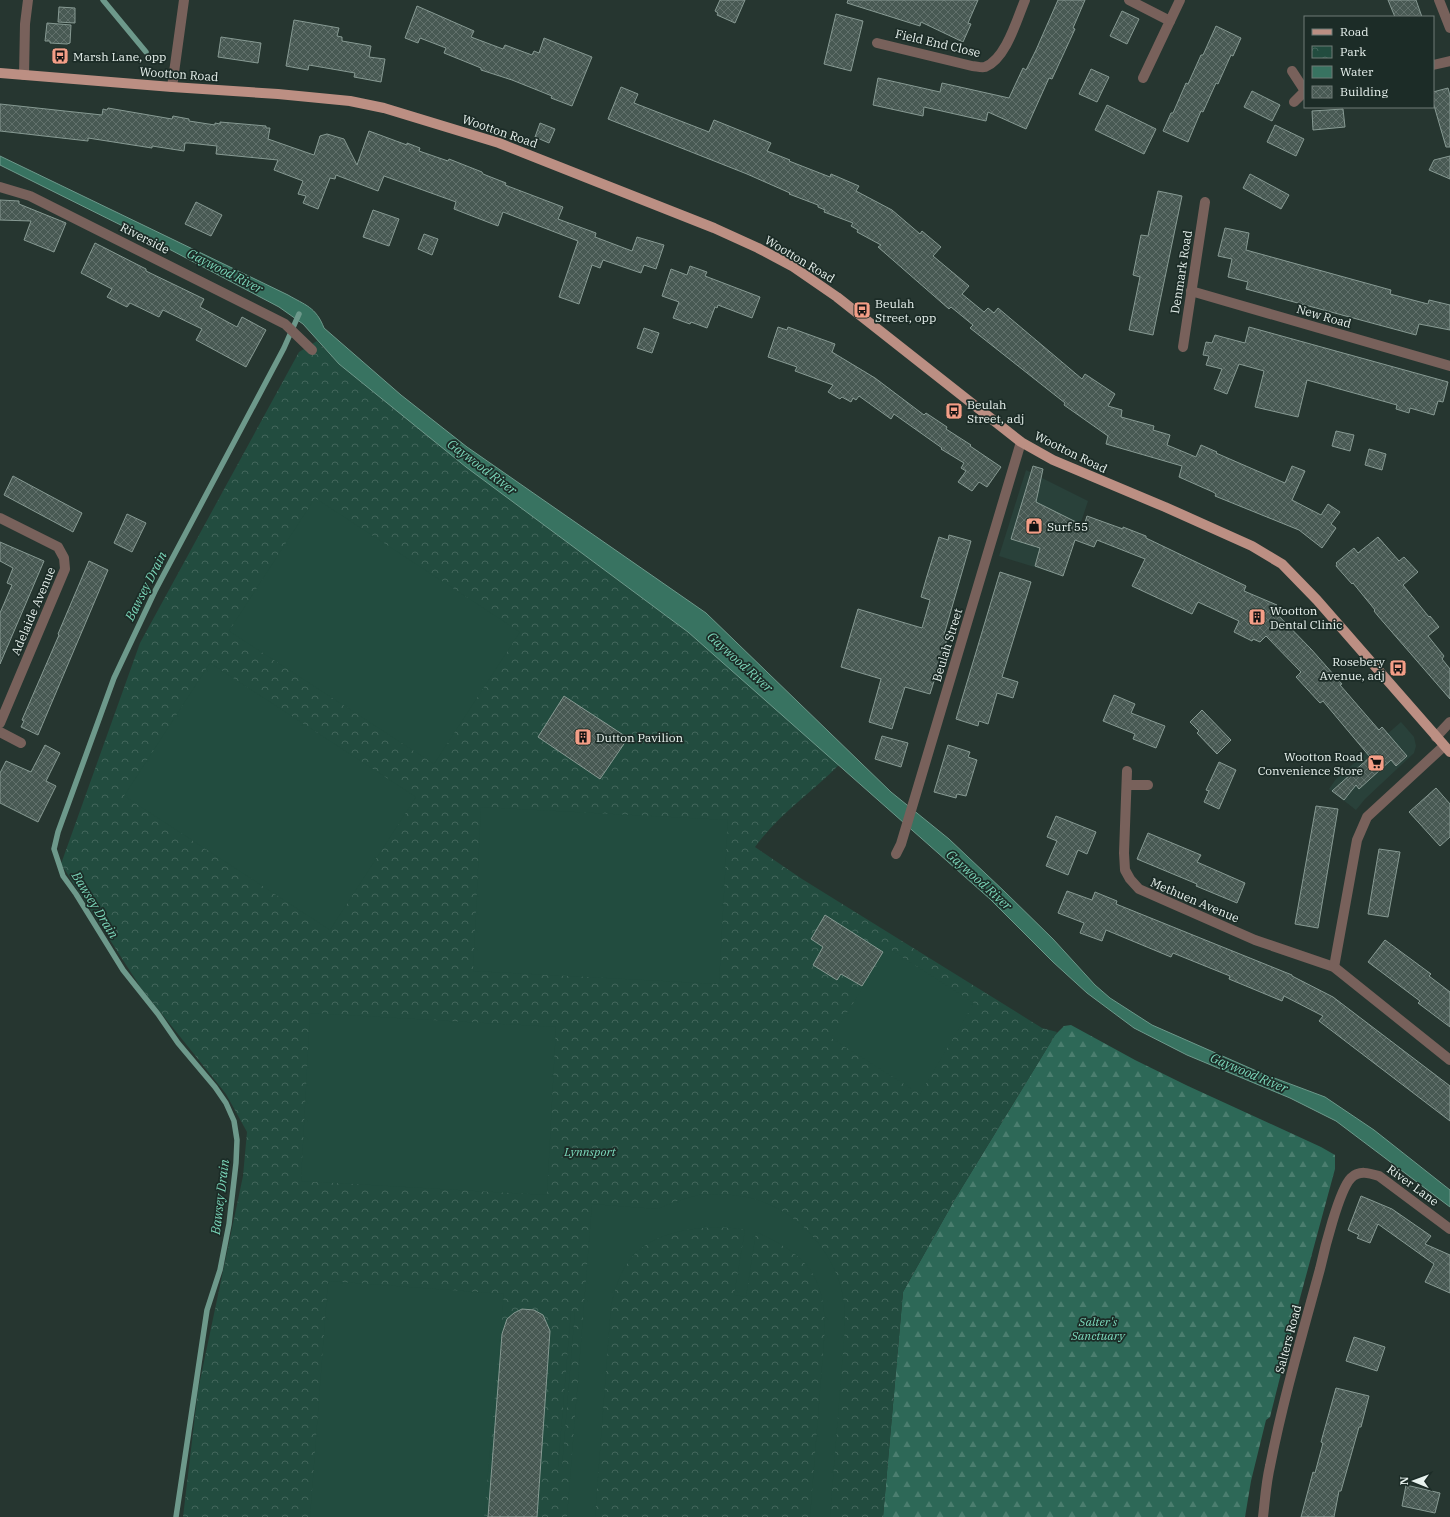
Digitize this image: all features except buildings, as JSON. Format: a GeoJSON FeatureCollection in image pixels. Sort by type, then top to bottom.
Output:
{"type":"FeatureCollection","features":[{"type":"Feature","properties":{"kind":"main road","name":"Wootton Road"},"geometry":{"type":"LineString","coordinates":[[0,73],[278,94],[350,101],[384,108],[499,143],[714,228],[758,248],[792,266],[837,297],[1021,442],[1053,460],[1172,510],[1252,546],[1282,564],[1317,600],[1447,749]]}},
{"type":"Feature","properties":{"kind":"street"},"geometry":{"type":"LineString","coordinates":[[24,75],[25,24],[28,0]]}},
{"type":"Feature","properties":{"kind":"street"},"geometry":{"type":"LineString","coordinates":[[172,87],[184,0]]}},
{"type":"Feature","properties":{"kind":"street","name":"Field End Close"},"geometry":{"type":"LineString","coordinates":[[877,43],[972,66],[984,67],[1003,51],[1025,0]]}},
{"type":"Feature","properties":{"kind":"street"},"geometry":{"type":"LineString","coordinates":[[1129,0],[1170,20]]}},
{"type":"Feature","properties":{"kind":"street"},"geometry":{"type":"LineString","coordinates":[[1143,78],[1180,0]]}},
{"type":"Feature","properties":{"kind":"street"},"geometry":{"type":"LineString","coordinates":[[1439,0],[1450,28]]}},
{"type":"Feature","properties":{"kind":"street"},"geometry":{"type":"LineString","coordinates":[[1434,65],[1450,61]]}},
{"type":"Feature","properties":{"kind":"street"},"geometry":{"type":"LineString","coordinates":[[1292,71],[1304,89]]}},
{"type":"Feature","properties":{"kind":"street"},"geometry":{"type":"LineString","coordinates":[[1294,102],[1304,92]]}},
{"type":"Feature","properties":{"kind":"street","name":"Riverside"},"geometry":{"type":"LineString","coordinates":[[0,187],[30,196],[285,324],[309,347]]}},
{"type":"Feature","properties":{"kind":"street","name":"Denmark Road"},"geometry":{"type":"LineString","coordinates":[[1183,347],[1205,202]]}},
{"type":"Feature","properties":{"kind":"street","name":"New Road"},"geometry":{"type":"LineString","coordinates":[[1191,291],[1450,366]]}},
{"type":"Feature","properties":{"kind":"street","name":"Beulah Street"},"geometry":{"type":"LineString","coordinates":[[896,854],[901,844],[1021,442]]}},
{"type":"Feature","properties":{"kind":"street","name":"Adelaide Avenue"},"geometry":{"type":"LineString","coordinates":[[0,518],[58,547],[64,558],[65,569],[0,723]]}},
{"type":"Feature","properties":{"kind":"street"},"geometry":{"type":"LineString","coordinates":[[1436,737],[1450,722]]}},
{"type":"Feature","properties":{"kind":"street"},"geometry":{"type":"LineString","coordinates":[[0,732],[21,743]]}},
{"type":"Feature","properties":{"kind":"street"},"geometry":{"type":"LineString","coordinates":[[1334,967],[1357,840],[1363,823],[1367,817],[1447,749]]}},
{"type":"Feature","properties":{"kind":"street","name":"Methuen Avenue"},"geometry":{"type":"LineString","coordinates":[[1127,771],[1124,853],[1125,870],[1130,880],[1139,890],[1255,940],[1334,967],[1450,1060]]}},
{"type":"Feature","properties":{"kind":"street"},"geometry":{"type":"LineString","coordinates":[[1127,784],[1148,785]]}},
{"type":"Feature","properties":{"kind":"street","name":"River Lane"},"geometry":{"type":"LineString","coordinates":[[1356,1173],[1367,1173],[1379,1176],[1450,1229]]}},
{"type":"Feature","properties":{"kind":"street","name":"Salters Road"},"geometry":{"type":"LineString","coordinates":[[1263,1517],[1270,1467],[1287,1393],[1327,1242],[1342,1194],[1349,1179],[1356,1173]]}},
{"type":"Feature","properties":{"kind":"shaded area"},"geometry":{"type":"Polygon","coordinates":[[[1026,470],[1088,501],[1063,576],[999,556],[1026,470]]]}},
{"type":"Feature","properties":{"kind":"shaded area"},"geometry":{"type":"Polygon","coordinates":[[[1401,722],[1414,737],[1416,746],[1414,753],[1365,799],[1356,810],[1329,789],[1336,779],[1401,722]]]}},
{"type":"Feature","properties":{"kind":"green space","name":"Lynnsport"},"geometry":{"type":"Polygon","coordinates":[[[317,341],[339,364],[466,467],[688,632],[839,765],[784,814],[755,847],[802,879],[1042,1028],[1057,1032],[955,1199],[903,1292],[883,1517],[183,1517],[198,1390],[243,1176],[247,1132],[226,1094],[141,988],[61,864],[140,643],[299,352],[317,341]]]}},
{"type":"Feature","properties":{"kind":"green space"},"geometry":{"type":"Polygon","coordinates":[[[315,498],[520,632],[434,764],[229,631],[315,498]]]}},
{"type":"Feature","properties":{"kind":"green space"},"geometry":{"type":"Polygon","coordinates":[[[210,663],[416,797],[330,930],[124,796],[210,663]]]}},
{"type":"Feature","properties":{"kind":"green space"},"geometry":{"type":"Polygon","coordinates":[[[481,807],[728,820],[719,984],[473,971],[481,807]]]}},
{"type":"Feature","properties":{"kind":"green space"},"geometry":{"type":"Polygon","coordinates":[[[888,948],[974,1003],[920,1094],[831,1038],[888,948]]]}},
{"type":"Feature","properties":{"kind":"green space"},"geometry":{"type":"Polygon","coordinates":[[[310,1013],[556,1027],[547,1195],[301,1181],[310,1013]]]}},
{"type":"Feature","properties":{"kind":"green space","name":"Salter's Sanctuary"},"geometry":{"type":"Polygon","coordinates":[[[1071,1025],[1135,1060],[1321,1147],[1335,1155],[1335,1169],[1270,1417],[1266,1420],[1251,1481],[1245,1517],[883,1517],[903,1292],[955,1199],[1055,1035],[1064,1026],[1071,1025]]]}},
{"type":"Feature","properties":{"kind":"green space"},"geometry":{"type":"Polygon","coordinates":[[[719,1194],[758,1200],[790,1216],[816,1240],[826,1254],[834,1269],[840,1286],[844,1303],[845,1327],[830,1517],[810,1517],[825,1328],[824,1309],[821,1293],[816,1279],[799,1258],[773,1240],[756,1232],[746,1297],[734,1295],[745,1230],[717,1227],[686,1230],[670,1234],[656,1240],[643,1247],[633,1256],[628,1261],[621,1273],[611,1306],[595,1517],[567,1517],[592,1204],[657,1209],[698,1195],[719,1194]]]}},
{"type":"Feature","properties":{"kind":"green space"},"geometry":{"type":"Polygon","coordinates":[[[328,1281],[504,1294],[484,1517],[310,1517],[328,1281]]]}},
{"type":"Feature","properties":{"kind":"green space"},"geometry":{"type":"Polygon","coordinates":[[[571,1311],[575,1311],[562,1467],[558,1467],[571,1311]]]}},
{"type":"Feature","properties":{"kind":"water","name":"Gaywood River"},"geometry":{"type":"Polygon","coordinates":[[[0,156],[305,304],[314,311],[324,328],[401,395],[467,447],[706,613],[891,792],[949,839],[1005,892],[1053,939],[1095,985],[1110,998],[1152,1025],[1261,1073],[1325,1097],[1374,1130],[1450,1190],[1450,1207],[1336,1121],[1290,1098],[1187,1055],[1134,1028],[1087,993],[1053,962],[990,899],[688,632],[466,467],[339,364],[303,324],[279,307],[169,249],[0,165],[0,156]]]}},
{"type":"Feature","properties":{"kind":"waterway"},"geometry":{"type":"LineString","coordinates":[[103,0],[146,52]]}},
{"type":"Feature","properties":{"kind":"waterway","name":"Bawsey Drain"},"geometry":{"type":"LineString","coordinates":[[176,1517],[207,1310],[220,1270],[229,1224],[236,1163],[237,1140],[234,1121],[226,1103],[215,1087],[178,1043],[158,1014],[123,970],[76,894],[63,876],[54,849],[58,832],[114,678],[155,591],[284,348],[299,314]]}},
{"type":"Feature","properties":{"kind":"place","name":"Marsh Lane, opp"},"geometry":{"type":"Point","coordinates":[60,56]}},
{"type":"Feature","properties":{"kind":"place","name":"Beulah Street, opp"},"geometry":{"type":"Point","coordinates":[862,310]}},
{"type":"Feature","properties":{"kind":"place","name":"Beulah Street, adj"},"geometry":{"type":"Point","coordinates":[954,411]}},
{"type":"Feature","properties":{"kind":"place","name":"Surf 55"},"geometry":{"type":"Point","coordinates":[1034,526]}},
{"type":"Feature","properties":{"kind":"place","name":"Wootton Dental Clinic"},"geometry":{"type":"Point","coordinates":[1257,617]}},
{"type":"Feature","properties":{"kind":"place","name":"Rosebery Avenue, adj"},"geometry":{"type":"Point","coordinates":[1398,668]}},
{"type":"Feature","properties":{"kind":"place","name":"Dutton Pavilion"},"geometry":{"type":"Point","coordinates":[583,737]}},
{"type":"Feature","properties":{"kind":"place","name":"Wootton Road Convenience Store"},"geometry":{"type":"Point","coordinates":[1376,763]}}]}
